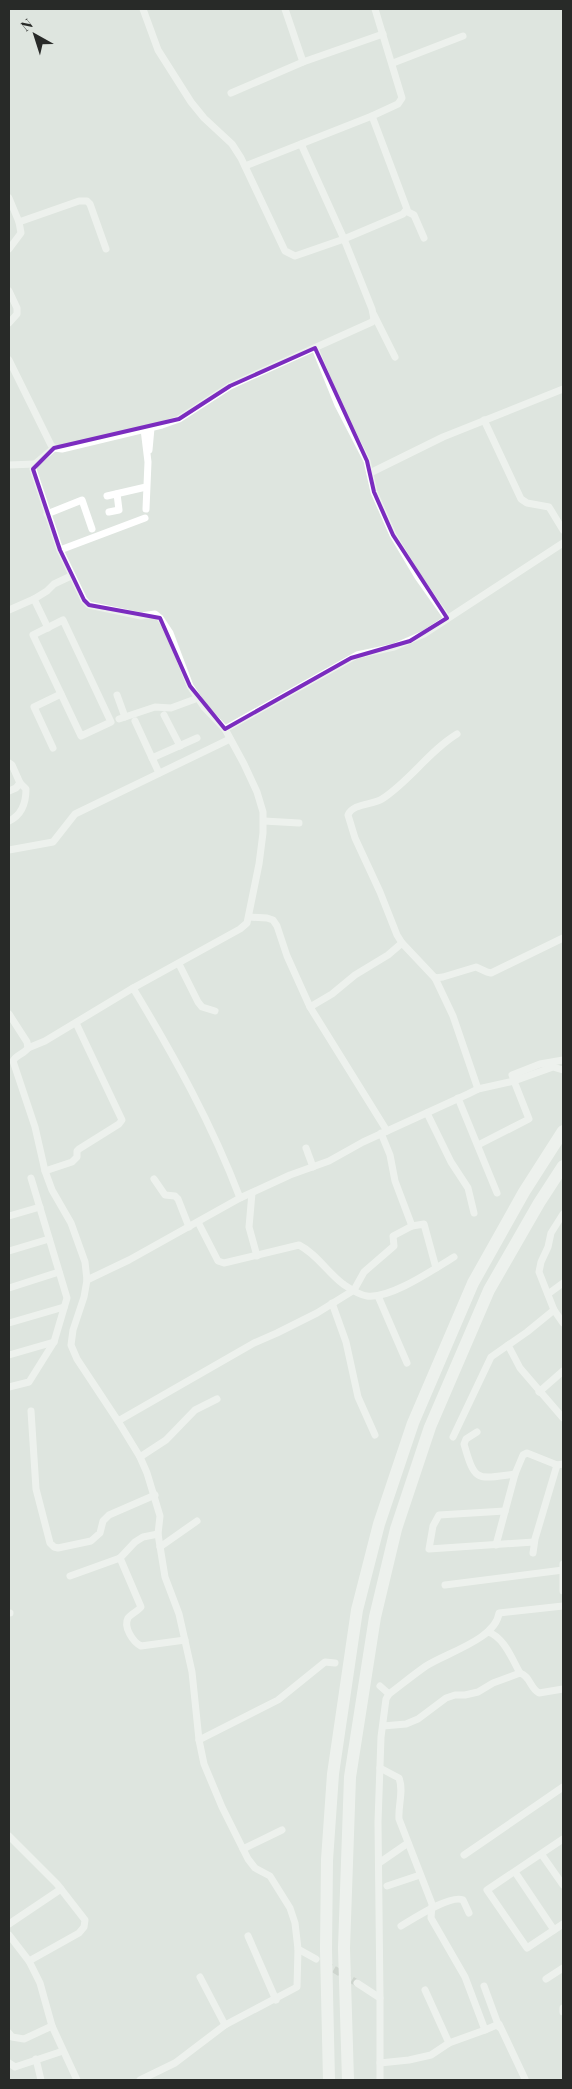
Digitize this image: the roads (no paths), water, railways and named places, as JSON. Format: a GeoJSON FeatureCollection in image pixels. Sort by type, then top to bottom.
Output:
{"type":"FeatureCollection","features":[{"type":"Feature","properties":{"kind":"highway"},"geometry":{"type":"LineString","coordinates":[[329,2080],[326,1949],[327,1860],[333,1774],[357,1610],[379,1524],[413,1424],[473,1283],[524,1192],[563,1131]]}},
{"type":"Feature","properties":{"kind":"highway"},"geometry":{"type":"LineString","coordinates":[[348,2080],[344,1948],[350,1777],[375,1617],[396,1529],[430,1427],[489,1290],[539,1203],[563,1166]]}},
{"type":"Feature","properties":{"kind":"street"},"geometry":{"type":"LineString","coordinates":[[143,9],[158,50],[191,102],[204,118],[232,144],[245,166],[282,244],[289,254],[295,256],[304,254],[344,239],[406,211]]}},
{"type":"Feature","properties":{"kind":"street"},"geometry":{"type":"LineString","coordinates":[[285,9],[303,62]]}},
{"type":"Feature","properties":{"kind":"street"},"geometry":{"type":"LineString","coordinates":[[245,166],[372,116],[401,102],[402,94],[376,9]]}},
{"type":"Feature","properties":{"kind":"street"},"geometry":{"type":"LineString","coordinates":[[231,93],[303,62],[383,34]]}},
{"type":"Feature","properties":{"kind":"street"},"geometry":{"type":"LineString","coordinates":[[392,63],[463,36]]}},
{"type":"Feature","properties":{"kind":"street"},"geometry":{"type":"LineString","coordinates":[[372,116],[405,203],[406,211]]}},
{"type":"Feature","properties":{"kind":"street"},"geometry":{"type":"LineString","coordinates":[[301,144],[344,239],[373,314],[395,358]]}},
{"type":"Feature","properties":{"kind":"street"},"geometry":{"type":"LineString","coordinates":[[9,198],[19,222],[21,233],[9,249]]}},
{"type":"Feature","properties":{"kind":"street"},"geometry":{"type":"LineString","coordinates":[[19,222],[79,201],[87,201],[106,249]]}},
{"type":"Feature","properties":{"kind":"street"},"geometry":{"type":"LineString","coordinates":[[406,211],[414,215],[424,238]]}},
{"type":"Feature","properties":{"kind":"street"},"geometry":{"type":"LineString","coordinates":[[9,291],[17,308],[17,314],[9,323]]}},
{"type":"Feature","properties":{"kind":"street"},"geometry":{"type":"LineString","coordinates":[[9,360],[51,445],[54,448],[62,449],[179,419],[230,386],[367,325],[374,319],[373,314]]}},
{"type":"Feature","properties":{"kind":"street"},"geometry":{"type":"LineString","coordinates":[[315,348],[338,405],[364,454],[374,492],[396,541],[418,577],[447,618]]}},
{"type":"Feature","properties":{"kind":"street"},"geometry":{"type":"LineString","coordinates":[[370,473],[443,437],[563,389]]}},
{"type":"Feature","properties":{"kind":"street"},"geometry":{"type":"LineString","coordinates":[[484,420],[521,499],[527,503],[549,507],[563,530]]}},
{"type":"Feature","properties":{"kind":"street"},"geometry":{"type":"LineString","coordinates":[[146,508],[148,428]]}},
{"type":"Feature","properties":{"kind":"street"},"geometry":{"type":"LineString","coordinates":[[9,465],[34,464],[54,448]]}},
{"type":"Feature","properties":{"kind":"street"},"geometry":{"type":"LineString","coordinates":[[34,464],[33,469],[60,550],[84,600],[89,605],[141,616],[155,614],[160,618],[170,633],[190,686],[216,722],[225,729],[244,764],[257,792],[264,821],[259,864],[249,917],[240,929],[133,988],[45,1041],[28,1048],[11,1062],[35,1127],[45,1171],[52,1190],[71,1223],[81,1250],[87,1280],[84,1297],[73,1330],[71,1345],[77,1359],[140,1457],[155,1495],[160,1516],[158,1534],[165,1577],[179,1614],[192,1672],[199,1740],[204,1764],[222,1807],[243,1849],[255,1868],[270,1876],[290,1908],[295,1924],[298,1950],[298,1987],[225,2025],[175,2063],[140,2080]]}},
{"type":"Feature","properties":{"kind":"street"},"geometry":{"type":"LineString","coordinates":[[107,496],[146,486]]}},
{"type":"Feature","properties":{"kind":"street"},"geometry":{"type":"LineString","coordinates":[[110,512],[119,510],[117,494]]}},
{"type":"Feature","properties":{"kind":"street"},"geometry":{"type":"LineString","coordinates":[[47,514],[82,500],[92,529]]}},
{"type":"Feature","properties":{"kind":"street"},"geometry":{"type":"LineString","coordinates":[[60,550],[145,518]]}},
{"type":"Feature","properties":{"kind":"street"},"geometry":{"type":"LineString","coordinates":[[225,729],[351,658],[424,634],[563,543]]}},
{"type":"Feature","properties":{"kind":"street"},"geometry":{"type":"LineString","coordinates":[[9,610],[34,599],[54,584],[72,576]]}},
{"type":"Feature","properties":{"kind":"street"},"geometry":{"type":"LineString","coordinates":[[34,599],[48,628]]}},
{"type":"Feature","properties":{"kind":"street"},"geometry":{"type":"LineString","coordinates":[[63,620],[111,722],[81,736],[61,694],[33,635],[63,620]]}},
{"type":"Feature","properties":{"kind":"street"},"geometry":{"type":"LineString","coordinates":[[53,748],[34,707],[61,694]]}},
{"type":"Feature","properties":{"kind":"street"},"geometry":{"type":"LineString","coordinates":[[117,695],[122,718],[155,708],[171,708],[198,698]]}},
{"type":"Feature","properties":{"kind":"street"},"geometry":{"type":"LineString","coordinates":[[164,715],[180,746]]}},
{"type":"Feature","properties":{"kind":"street"},"geometry":{"type":"LineString","coordinates":[[135,721],[159,773]]}},
{"type":"Feature","properties":{"kind":"street"},"geometry":{"type":"LineString","coordinates":[[457,734],[441,743],[382,799],[353,809],[348,815],[355,838],[402,943],[435,978],[453,1016],[478,1089]]}},
{"type":"Feature","properties":{"kind":"street"},"geometry":{"type":"LineString","coordinates":[[152,758],[198,738]]}},
{"type":"Feature","properties":{"kind":"street"},"geometry":{"type":"LineString","coordinates":[[9,850],[53,842],[75,814],[230,739]]}},
{"type":"Feature","properties":{"kind":"street"},"geometry":{"type":"LineString","coordinates":[[9,763],[11,763],[20,783],[26,789],[26,798],[17,817],[9,821]]}},
{"type":"Feature","properties":{"kind":"street"},"geometry":{"type":"LineString","coordinates":[[9,791],[16,788],[20,783]]}},
{"type":"Feature","properties":{"kind":"street"},"geometry":{"type":"LineString","coordinates":[[264,821],[299,823]]}},
{"type":"Feature","properties":{"kind":"street"},"geometry":{"type":"LineString","coordinates":[[249,917],[267,918],[273,920],[277,926],[287,956],[310,1007],[384,1132],[395,1181],[412,1226]]}},
{"type":"Feature","properties":{"kind":"street"},"geometry":{"type":"LineString","coordinates":[[435,978],[443,978],[476,966],[491,972],[563,938]]}},
{"type":"Feature","properties":{"kind":"street"},"geometry":{"type":"LineString","coordinates":[[310,1007],[332,994],[354,975],[388,955],[402,943]]}},
{"type":"Feature","properties":{"kind":"street"},"geometry":{"type":"LineString","coordinates":[[179,964],[198,1002],[202,1007],[214,1011]]}},
{"type":"Feature","properties":{"kind":"street"},"geometry":{"type":"LineString","coordinates":[[133,988],[169,1048],[213,1131],[240,1198]]}},
{"type":"Feature","properties":{"kind":"street"},"geometry":{"type":"LineString","coordinates":[[9,1014],[27,1042],[28,1048]]}},
{"type":"Feature","properties":{"kind":"street"},"geometry":{"type":"LineString","coordinates":[[45,1171],[72,1162],[77,1157],[79,1149],[119,1124],[122,1120],[76,1023]]}},
{"type":"Feature","properties":{"kind":"street"},"geometry":{"type":"LineString","coordinates":[[478,1145],[529,1119],[530,1116],[512,1075],[540,1064],[563,1060]]}},
{"type":"Feature","properties":{"kind":"street"},"geometry":{"type":"LineString","coordinates":[[87,1280],[130,1260],[240,1198],[328,1161],[384,1132],[478,1089],[514,1081],[553,1067],[563,1070]]}},
{"type":"Feature","properties":{"kind":"street"},"geometry":{"type":"LineString","coordinates":[[458,1098],[497,1194]]}},
{"type":"Feature","properties":{"kind":"street"},"geometry":{"type":"LineString","coordinates":[[427,1113],[451,1162],[468,1188],[474,1214]]}},
{"type":"Feature","properties":{"kind":"street"},"geometry":{"type":"LineString","coordinates":[[306,1148],[313,1167]]}},
{"type":"Feature","properties":{"kind":"street"},"geometry":{"type":"LineString","coordinates":[[9,1387],[29,1382],[54,1342],[67,1298],[31,1178]]}},
{"type":"Feature","properties":{"kind":"street"},"geometry":{"type":"LineString","coordinates":[[154,1179],[165,1194],[175,1196],[178,1199],[189,1226]]}},
{"type":"Feature","properties":{"kind":"street"},"geometry":{"type":"LineString","coordinates":[[252,1193],[249,1227],[257,1256]]}},
{"type":"Feature","properties":{"kind":"street"},"geometry":{"type":"LineString","coordinates":[[9,1213],[40,1207]]}},
{"type":"Feature","properties":{"kind":"street"},"geometry":{"type":"LineString","coordinates":[[563,1214],[551,1233],[539,1272],[554,1310],[563,1323]]}},
{"type":"Feature","properties":{"kind":"street"},"geometry":{"type":"LineString","coordinates":[[198,1222],[218,1260],[224,1263],[299,1245],[308,1249],[342,1284],[364,1296],[378,1296],[418,1279],[454,1257]]}},
{"type":"Feature","properties":{"kind":"street"},"geometry":{"type":"LineString","coordinates":[[118,1421],[254,1343],[277,1334],[354,1290],[364,1272],[394,1246],[393,1236],[412,1226],[424,1224],[436,1268]]}},
{"type":"Feature","properties":{"kind":"street"},"geometry":{"type":"LineString","coordinates":[[9,1251],[49,1239]]}},
{"type":"Feature","properties":{"kind":"street"},"geometry":{"type":"LineString","coordinates":[[9,1288],[59,1272]]}},
{"type":"Feature","properties":{"kind":"street"},"geometry":{"type":"LineString","coordinates":[[548,1294],[563,1283]]}},
{"type":"Feature","properties":{"kind":"street"},"geometry":{"type":"LineString","coordinates":[[378,1296],[407,1363]]}},
{"type":"Feature","properties":{"kind":"street"},"geometry":{"type":"LineString","coordinates":[[332,1303],[346,1342],[358,1397],[376,1435]]}},
{"type":"Feature","properties":{"kind":"street"},"geometry":{"type":"LineString","coordinates":[[9,1323],[64,1307]]}},
{"type":"Feature","properties":{"kind":"street"},"geometry":{"type":"LineString","coordinates":[[453,1437],[491,1357],[554,1310]]}},
{"type":"Feature","properties":{"kind":"street"},"geometry":{"type":"LineString","coordinates":[[9,1356],[54,1342]]}},
{"type":"Feature","properties":{"kind":"street"},"geometry":{"type":"LineString","coordinates":[[508,1345],[520,1368],[563,1418]]}},
{"type":"Feature","properties":{"kind":"street"},"geometry":{"type":"LineString","coordinates":[[539,1392],[563,1371]]}},
{"type":"Feature","properties":{"kind":"street"},"geometry":{"type":"LineString","coordinates":[[140,1457],[166,1440],[195,1410],[218,1399]]}},
{"type":"Feature","properties":{"kind":"street"},"geometry":{"type":"LineString","coordinates":[[32,1412],[36,1489],[50,1543],[54,1547],[58,1548],[91,1541],[100,1533],[103,1521],[109,1515],[155,1495]]}},
{"type":"Feature","properties":{"kind":"street"},"geometry":{"type":"LineString","coordinates":[[477,1432],[466,1439],[464,1444],[475,1473],[485,1478],[515,1474]]}},
{"type":"Feature","properties":{"kind":"street"},"geometry":{"type":"LineString","coordinates":[[496,1545],[520,1458],[527,1453],[560,1465],[534,1542],[533,1553]]}},
{"type":"Feature","properties":{"kind":"street"},"geometry":{"type":"LineString","coordinates":[[505,1511],[439,1515],[433,1526],[429,1549],[534,1542]]}},
{"type":"Feature","properties":{"kind":"street"},"geometry":{"type":"LineString","coordinates":[[160,1547],[198,1521]]}},
{"type":"Feature","properties":{"kind":"street"},"geometry":{"type":"LineString","coordinates":[[70,1576],[120,1558],[143,1536],[158,1534]]}},
{"type":"Feature","properties":{"kind":"street"},"geometry":{"type":"LineString","coordinates":[[120,1558],[141,1607],[129,1618],[127,1624],[132,1638],[141,1646],[185,1640]]}},
{"type":"Feature","properties":{"kind":"street"},"geometry":{"type":"LineString","coordinates":[[445,1585],[563,1568],[563,1591]]}},
{"type":"Feature","properties":{"kind":"street"},"geometry":{"type":"LineString","coordinates":[[380,2080],[380,1768],[386,1699],[389,1694],[427,1666],[488,1632],[496,1624],[499,1613],[563,1606]]}},
{"type":"Feature","properties":{"kind":"street"},"geometry":{"type":"LineString","coordinates":[[488,1632],[500,1640],[520,1673],[527,1676],[533,1688],[539,1693],[563,1689]]}},
{"type":"Feature","properties":{"kind":"street"},"geometry":{"type":"LineString","coordinates":[[199,1740],[278,1700],[325,1662],[335,1663]]}},
{"type":"Feature","properties":{"kind":"street"},"geometry":{"type":"LineString","coordinates":[[383,1726],[406,1724],[418,1718],[446,1698],[455,1695],[465,1696],[478,1692],[493,1683],[520,1673]]}},
{"type":"Feature","properties":{"kind":"street"},"geometry":{"type":"LineString","coordinates":[[380,1686],[389,1694]]}},
{"type":"Feature","properties":{"kind":"street"},"geometry":{"type":"LineString","coordinates":[[380,1768],[399,1778],[403,1787],[398,1804],[399,1818],[433,1908],[431,1918],[465,1976],[485,2030]]}},
{"type":"Feature","properties":{"kind":"street"},"geometry":{"type":"LineString","coordinates":[[464,1855],[563,1787]]}},
{"type":"Feature","properties":{"kind":"street"},"geometry":{"type":"LineString","coordinates":[[243,1849],[282,1830]]}},
{"type":"Feature","properties":{"kind":"street"},"geometry":{"type":"LineString","coordinates":[[9,1836],[12,1845],[61,1888],[85,1920],[84,1927],[79,1932],[28,1961]]}},
{"type":"Feature","properties":{"kind":"street"},"geometry":{"type":"LineString","coordinates":[[563,1839],[542,1855],[488,1888],[487,1892],[526,1948],[563,1924]]}},
{"type":"Feature","properties":{"kind":"street"},"geometry":{"type":"LineString","coordinates":[[379,1863],[408,1843]]}},
{"type":"Feature","properties":{"kind":"street"},"geometry":{"type":"LineString","coordinates":[[542,1855],[563,1885]]}},
{"type":"Feature","properties":{"kind":"street"},"geometry":{"type":"LineString","coordinates":[[515,1872],[554,1930]]}},
{"type":"Feature","properties":{"kind":"street"},"geometry":{"type":"LineString","coordinates":[[387,1886],[420,1875]]}},
{"type":"Feature","properties":{"kind":"street"},"geometry":{"type":"LineString","coordinates":[[9,1924],[61,1888]]}},
{"type":"Feature","properties":{"kind":"street"},"geometry":{"type":"LineString","coordinates":[[401,1926],[433,1908],[461,1898],[469,1913]]}},
{"type":"Feature","properties":{"kind":"street"},"geometry":{"type":"LineString","coordinates":[[9,1935],[28,1961],[40,1983],[52,2026],[78,2080]]}},
{"type":"Feature","properties":{"kind":"street"},"geometry":{"type":"LineString","coordinates":[[248,1936],[276,2000]]}},
{"type":"Feature","properties":{"kind":"street"},"geometry":{"type":"LineString","coordinates":[[298,1950],[316,1959]]}},
{"type":"Feature","properties":{"kind":"street"},"geometry":{"type":"LineString","coordinates":[[546,1979],[563,1968]]}},
{"type":"Feature","properties":{"kind":"street"},"geometry":{"type":"LineString","coordinates":[[200,1978],[225,2025]]}},
{"type":"Feature","properties":{"kind":"street"},"geometry":{"type":"LineString","coordinates":[[357,1983],[380,1998]]}},
{"type":"Feature","properties":{"kind":"street"},"geometry":{"type":"LineString","coordinates":[[484,1986],[499,2024],[523,2080],[508,2054],[484,1986]]}},
{"type":"Feature","properties":{"kind":"street"},"geometry":{"type":"LineString","coordinates":[[425,1990],[449,2044]]}},
{"type":"Feature","properties":{"kind":"street"},"geometry":{"type":"LineString","coordinates":[[380,2063],[409,2060],[431,2055],[449,2044],[499,2024]]}},
{"type":"Feature","properties":{"kind":"street"},"geometry":{"type":"LineString","coordinates":[[9,2033],[12,2037],[24,2039],[52,2026]]}},
{"type":"Feature","properties":{"kind":"street"},"geometry":{"type":"LineString","coordinates":[[9,2063],[15,2067],[63,2051]]}},
{"type":"Feature","properties":{"kind":"street"},"geometry":{"type":"LineString","coordinates":[[36,2060],[41,2080]]}},
{"type":"Feature","properties":{"kind":"tunnel"},"geometry":{"type":"LineString","coordinates":[[325,1964],[357,1983]]}}]}
